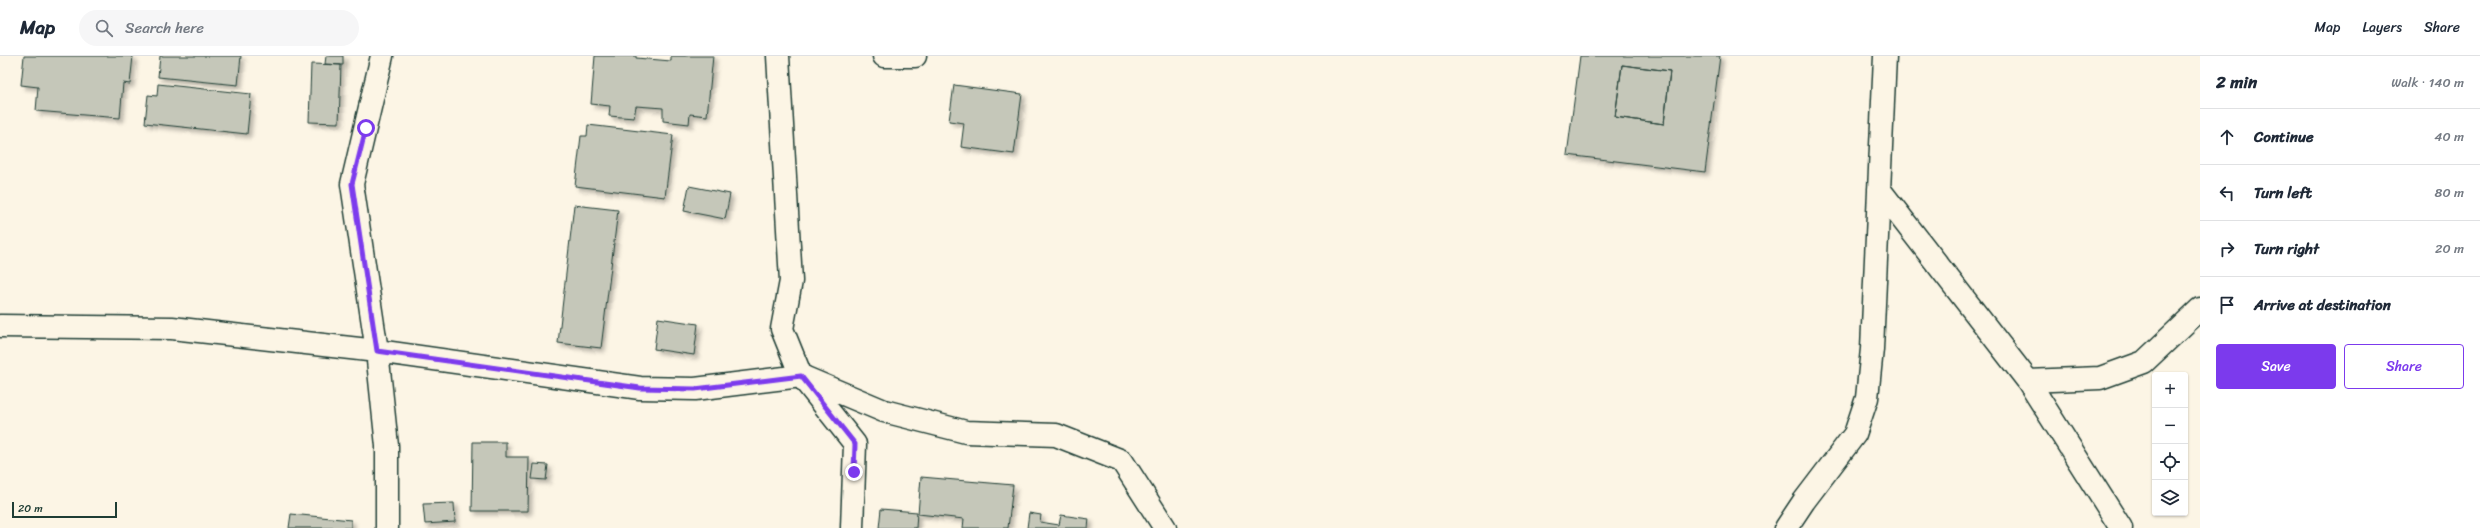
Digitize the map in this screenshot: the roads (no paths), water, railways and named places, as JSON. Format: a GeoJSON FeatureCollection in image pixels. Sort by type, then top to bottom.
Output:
{"type":"FeatureCollection","features":[{"type":"Feature","properties":{"kind":"street"},"geometry":{"type":"LineString","coordinates":[[382,56],[352,184],[377,351],[387,446],[386,528]]}},
{"type":"Feature","properties":{"kind":"street"},"geometry":{"type":"LineString","coordinates":[[778,56],[791,281],[782,329],[801,376],[855,444],[852,528]]}},
{"type":"Feature","properties":{"kind":"street"},"geometry":{"type":"LineString","coordinates":[[884,56],[915,56]]}},
{"type":"Feature","properties":{"kind":"street"},"geometry":{"type":"LineString","coordinates":[[1786,528],[1804,501],[1855,434],[1868,398],[1885,56]]}},
{"type":"Feature","properties":{"kind":"street"},"geometry":{"type":"LineString","coordinates":[[1878,188],[2028,380],[2120,528]]}},
{"type":"Feature","properties":{"kind":"street"},"geometry":{"type":"LineString","coordinates":[[2028,380],[2100,378],[2144,362],[2200,309]]}},
{"type":"Feature","properties":{"kind":"street"},"geometry":{"type":"LineString","coordinates":[[0,326],[172,328],[377,351],[640,388],[695,389],[801,376],[884,411],[966,432],[1056,435],[1122,461],[1166,528]]}}]}
